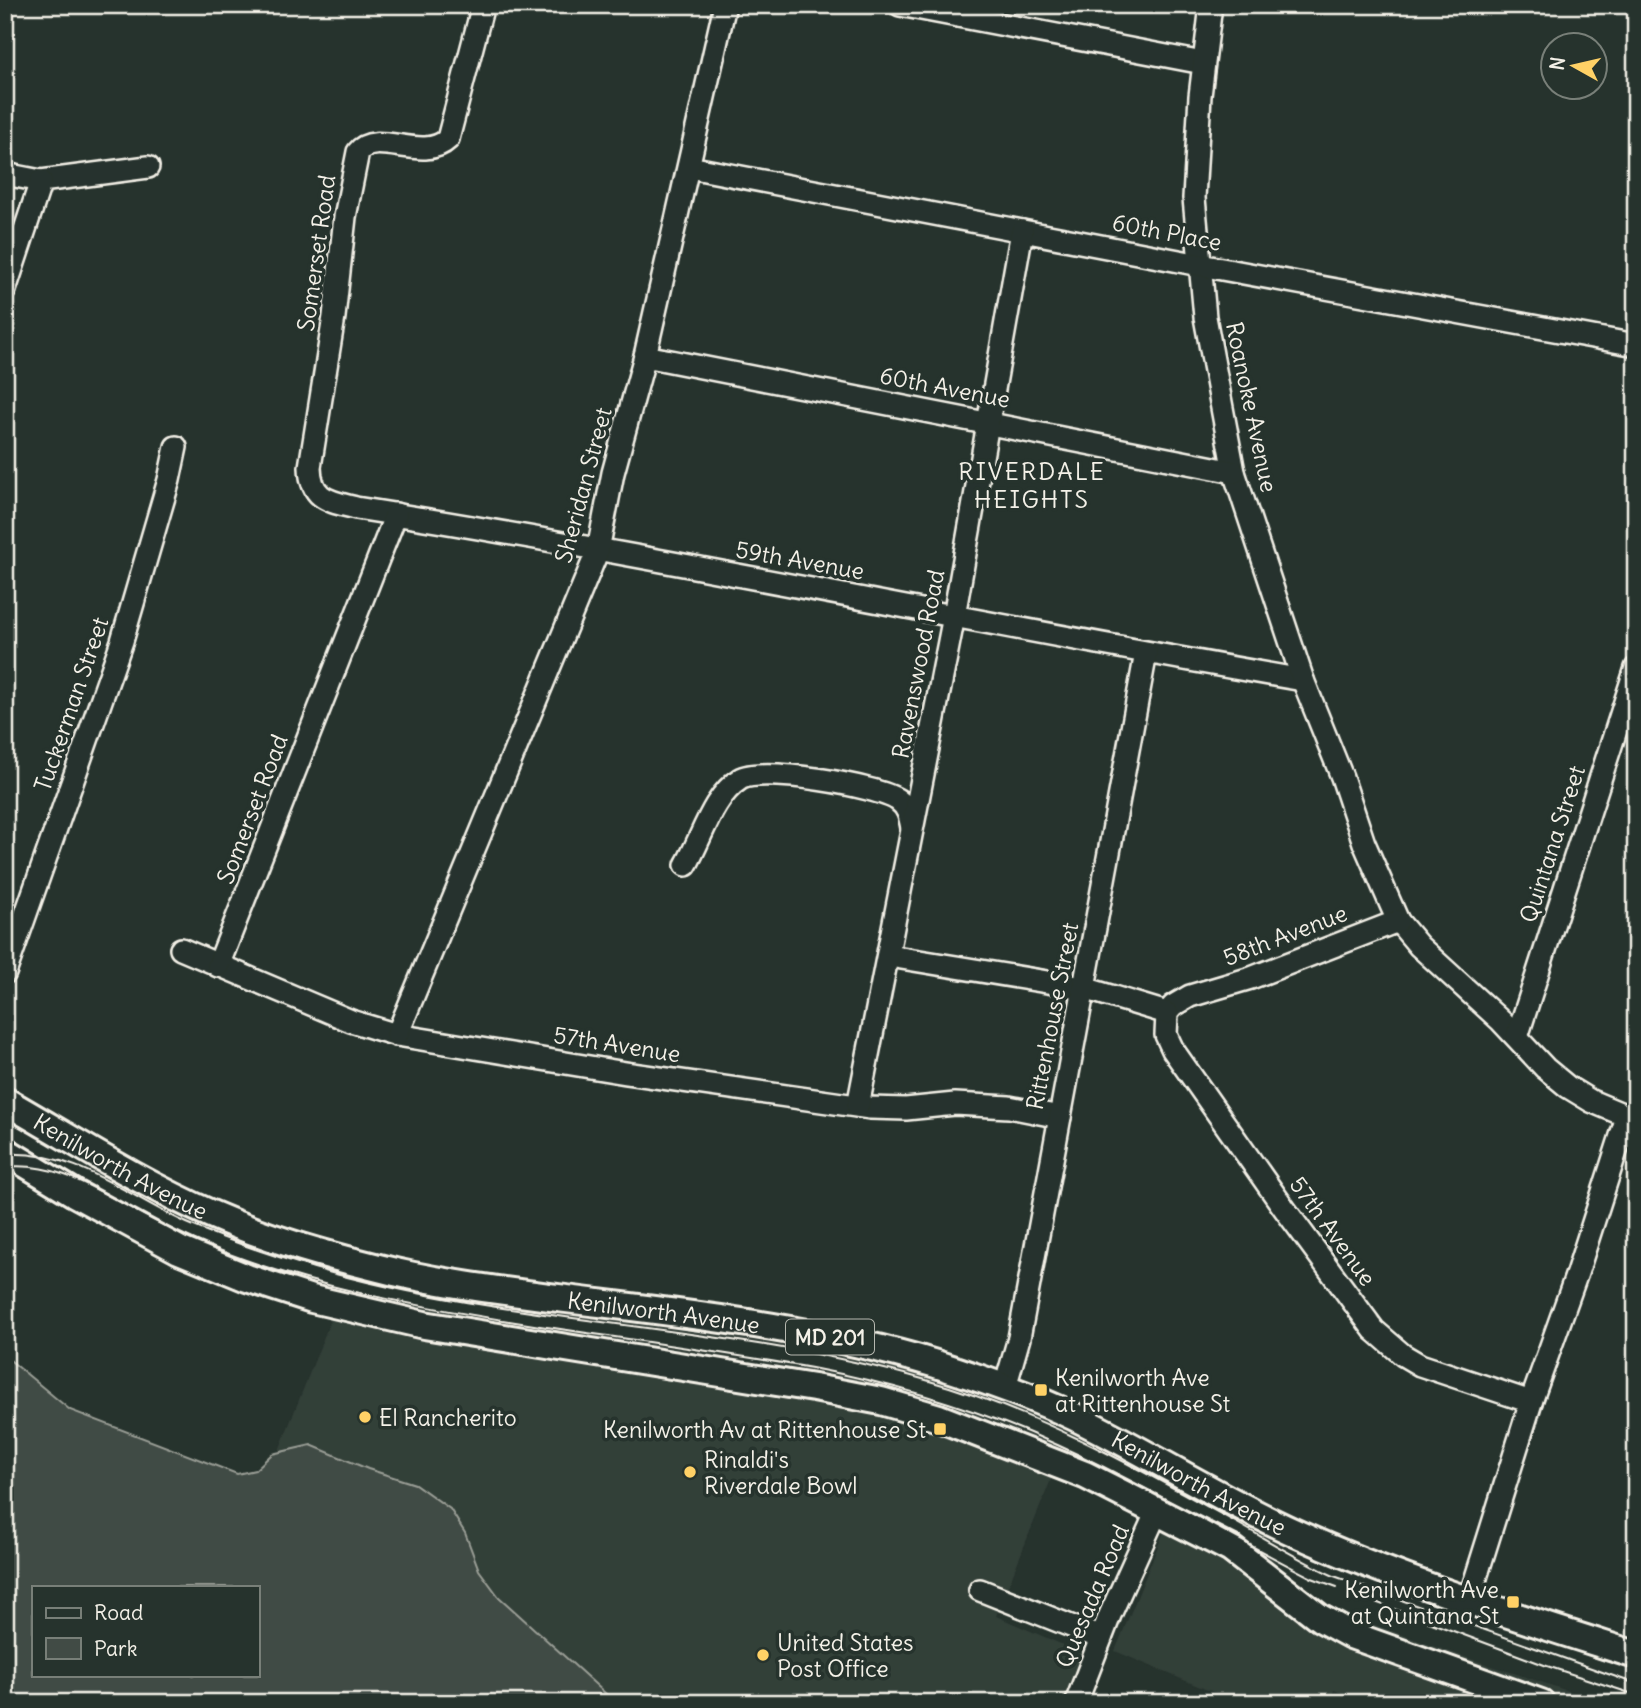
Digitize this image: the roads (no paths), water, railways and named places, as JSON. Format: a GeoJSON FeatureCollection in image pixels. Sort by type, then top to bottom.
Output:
{"type":"FeatureCollection","features":[{"type":"Feature","properties":{"kind":"main road","name":"Kenilworth Avenue"},"geometry":{"type":"LineString","coordinates":[[5,1101],[184,1202],[249,1230],[328,1254],[398,1273],[446,1282],[833,1338],[933,1363],[1005,1387],[1069,1415],[1289,1530],[1408,1579],[1636,1655]]}},
{"type":"Feature","properties":{"kind":"main road","name":"Kenilworth Avenue"},"geometry":{"type":"LineString","coordinates":[[5,1151],[74,1194],[148,1235],[221,1268],[283,1290],[424,1325],[760,1378],[881,1401],[939,1418],[1085,1475],[1231,1549],[1320,1618],[1351,1635],[1541,1703]]}},
{"type":"Feature","properties":{"kind":"street","name":"Somerset Road"},"geometry":{"type":"LineString","coordinates":[[310,467],[334,317],[345,217],[358,152],[368,145],[429,148],[437,147],[446,141],[483,5]]}},
{"type":"Feature","properties":{"kind":"street","name":"Sheridan Street"},"geometry":{"type":"LineString","coordinates":[[397,1035],[598,550],[725,5]]}},
{"type":"Feature","properties":{"kind":"street"},"geometry":{"type":"LineString","coordinates":[[900,5],[1203,63]]}},
{"type":"Feature","properties":{"kind":"street","name":"Roanoke Avenue"},"geometry":{"type":"LineString","coordinates":[[1211,5],[1203,63],[1194,198],[1205,317],[1234,472],[1303,680],[1342,777],[1368,854],[1398,921]]}},
{"type":"Feature","properties":{"kind":"street"},"geometry":{"type":"LineString","coordinates":[[5,174],[41,181],[148,167]]}},
{"type":"Feature","properties":{"kind":"street","name":"60th Place"},"geometry":{"type":"LineString","coordinates":[[689,167],[1636,345]]}},
{"type":"Feature","properties":{"kind":"street"},"geometry":{"type":"LineString","coordinates":[[5,290],[41,181]]}},
{"type":"Feature","properties":{"kind":"street","name":"Ravenswood Road"},"geometry":{"type":"LineString","coordinates":[[858,1106],[954,616],[1022,231]]}},
{"type":"Feature","properties":{"kind":"street","name":"60th Avenue"},"geometry":{"type":"LineString","coordinates":[[645,356],[1234,472]]}},
{"type":"Feature","properties":{"kind":"street","name":"Tuckerman Street"},"geometry":{"type":"LineString","coordinates":[[5,973],[122,640],[169,480],[176,447]]}},
{"type":"Feature","properties":{"kind":"street","name":"59th Avenue"},"geometry":{"type":"LineString","coordinates":[[310,467],[310,482],[321,497],[356,508],[1303,680]]}},
{"type":"Feature","properties":{"kind":"street","name":"Somerset Road"},"geometry":{"type":"LineString","coordinates":[[218,966],[396,514]]}},
{"type":"Feature","properties":{"kind":"street","name":"Rittenhouse Street"},"geometry":{"type":"LineString","coordinates":[[1005,1387],[1019,1338],[1146,653]]}},
{"type":"Feature","properties":{"kind":"street","name":"Quintana Street"},"geometry":{"type":"LineString","coordinates":[[1517,1037],[1636,668]]}},
{"type":"Feature","properties":{"kind":"street"},"geometry":{"type":"LineString","coordinates":[[686,865],[726,794],[739,780],[752,775],[808,778],[890,796],[906,807],[913,830]]}},
{"type":"Feature","properties":{"kind":"street"},"geometry":{"type":"LineString","coordinates":[[1398,921],[1419,946],[1517,1037],[1545,1068],[1591,1101],[1631,1118],[1531,1402],[1469,1600]]}},
{"type":"Feature","properties":{"kind":"street","name":"58th Avenue"},"geometry":{"type":"LineString","coordinates":[[1167,1013],[1190,996],[1251,978],[1398,921]]}},
{"type":"Feature","properties":{"kind":"street","name":"57th Avenue"},"geometry":{"type":"LineString","coordinates":[[181,949],[351,1021],[397,1035],[694,1083],[858,1106],[906,1110],[955,1104],[1009,1107],[1060,1117]]}},
{"type":"Feature","properties":{"kind":"street"},"geometry":{"type":"LineString","coordinates":[[889,956],[1084,988],[1167,1013]]}},
{"type":"Feature","properties":{"kind":"street","name":"57th Avenue"},"geometry":{"type":"LineString","coordinates":[[1167,1013],[1166,1035],[1173,1050],[1374,1330],[1402,1355],[1420,1365],[1531,1402]]}},
{"type":"Feature","properties":{"kind":"street","name":"Quesada Road"},"geometry":{"type":"LineString","coordinates":[[1076,1703],[1101,1637],[1157,1511]]}},
{"type":"Feature","properties":{"kind":"street"},"geometry":{"type":"LineString","coordinates":[[980,1590],[1101,1637]]}},
{"type":"Feature","properties":{"kind":"tram line"},"geometry":{"type":"LineString","coordinates":[[5,1154],[55,1159],[100,1177],[165,1212],[218,1236],[314,1268],[390,1287],[466,1302],[774,1347],[850,1361],[966,1392],[1081,1440],[1334,1576],[1636,1684]]}},
{"type":"Feature","properties":{"kind":"tram line"},"geometry":{"type":"LineString","coordinates":[[5,1167],[39,1168],[70,1177],[195,1240],[277,1271],[319,1283],[448,1311],[812,1368],[926,1396],[982,1414],[1072,1452],[1312,1578],[1337,1587]]}},
{"type":"Feature","properties":{"kind":"tram line"},"geometry":{"type":"LineString","coordinates":[[1370,1600],[1547,1666],[1636,1695]]}},
{"type":"Feature","properties":{"kind":"place","name":"Kenilworth Ave at Rittenhouse St"},"geometry":{"type":"Point","coordinates":[1041,1390]}},
{"type":"Feature","properties":{"kind":"place","name":"El Rancherito"},"geometry":{"type":"Point","coordinates":[365,1417]}},
{"type":"Feature","properties":{"kind":"place","name":"Kenilworth Av at Rittenhouse St"},"geometry":{"type":"Point","coordinates":[940,1429]}},
{"type":"Feature","properties":{"kind":"place","name":"Rinaldi's Riverdale Bowl"},"geometry":{"type":"Point","coordinates":[690,1472]}},
{"type":"Feature","properties":{"kind":"place","name":"Kenilworth Ave at Quintana St"},"geometry":{"type":"Point","coordinates":[1513,1602]}},
{"type":"Feature","properties":{"kind":"place","name":"United States Post Office"},"geometry":{"type":"Point","coordinates":[763,1655]}},
{"type":"Feature","properties":{"kind":"district","name":"RIVERDALE HEIGHTS"},"geometry":{"type":"Point","coordinates":[1032,485]}}]}
